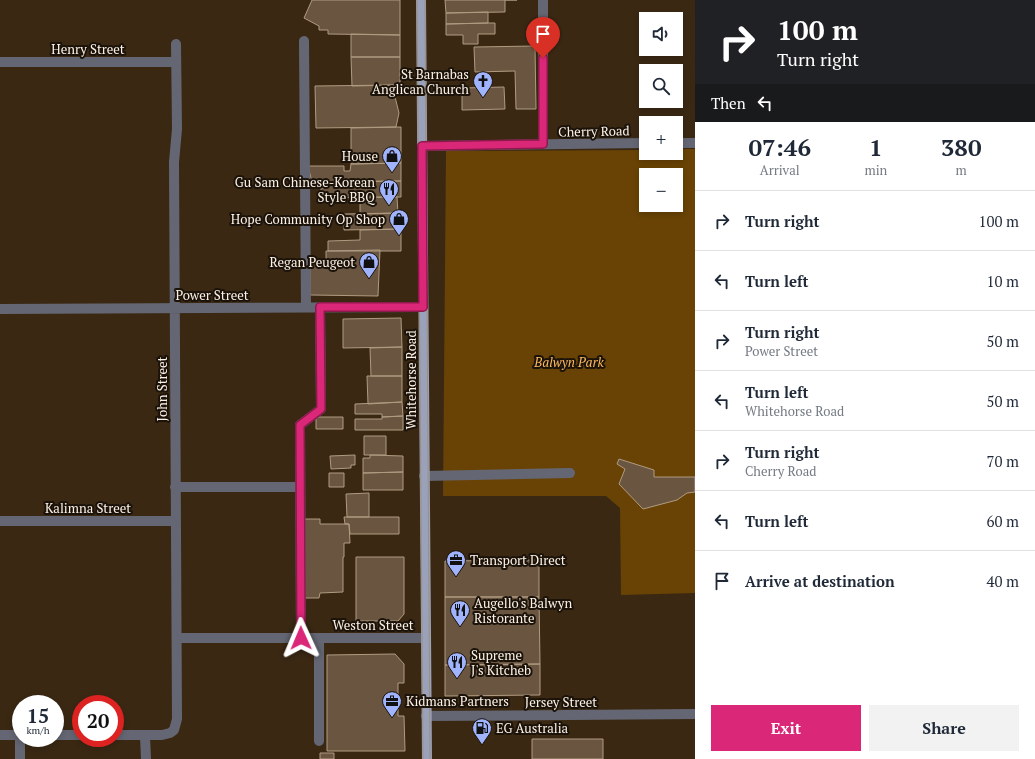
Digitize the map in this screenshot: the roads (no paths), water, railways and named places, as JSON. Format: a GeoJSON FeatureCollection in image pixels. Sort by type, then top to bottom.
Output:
{"type":"FeatureCollection","features":[{"type":"Feature","properties":{"kind":"main road","name":"Whitehorse Road"},"geometry":{"type":"LineString","coordinates":[[421,0],[427,759]]}},
{"type":"Feature","properties":{"kind":"street"},"geometry":{"type":"LineString","coordinates":[[543,0],[543,144]]}},
{"type":"Feature","properties":{"kind":"street"},"geometry":{"type":"LineString","coordinates":[[304,41],[306,307]]}},
{"type":"Feature","properties":{"kind":"street","name":"John Street"},"geometry":{"type":"LineString","coordinates":[[145,736],[162,735],[172,732],[176,727],[177,719],[174,162],[177,129],[176,44]]}},
{"type":"Feature","properties":{"kind":"street","name":"Henry Street"},"geometry":{"type":"LineString","coordinates":[[0,62],[176,62]]}},
{"type":"Feature","properties":{"kind":"street","name":"Cherry Road"},"geometry":{"type":"LineString","coordinates":[[422,146],[639,143]]}},
{"type":"Feature","properties":{"kind":"street"},"geometry":{"type":"LineString","coordinates":[[683,143],[695,143]]}},
{"type":"Feature","properties":{"kind":"street"},"geometry":{"type":"LineString","coordinates":[[301,638],[300,425],[321,409],[320,307]]}},
{"type":"Feature","properties":{"kind":"street","name":"Power Street"},"geometry":{"type":"LineString","coordinates":[[0,309],[423,307]]}},
{"type":"Feature","properties":{"kind":"street"},"geometry":{"type":"LineString","coordinates":[[424,476],[570,473]]}},
{"type":"Feature","properties":{"kind":"street"},"geometry":{"type":"LineString","coordinates":[[175,487],[300,487]]}},
{"type":"Feature","properties":{"kind":"street","name":"Kalimna Street"},"geometry":{"type":"LineString","coordinates":[[0,521],[176,521]]}},
{"type":"Feature","properties":{"kind":"street","name":"Weston Street"},"geometry":{"type":"LineString","coordinates":[[177,638],[426,638]]}},
{"type":"Feature","properties":{"kind":"street"},"geometry":{"type":"LineString","coordinates":[[319,638],[319,741]]}},
{"type":"Feature","properties":{"kind":"street","name":"Jersey Street"},"geometry":{"type":"LineString","coordinates":[[426,716],[695,714]]}},
{"type":"Feature","properties":{"kind":"street"},"geometry":{"type":"LineString","coordinates":[[0,735],[12,735]]}},
{"type":"Feature","properties":{"kind":"street"},"geometry":{"type":"LineString","coordinates":[[124,735],[145,736],[146,759]]}},
{"type":"Feature","properties":{"kind":"street"},"geometry":{"type":"LineString","coordinates":[[20,747],[20,759]]}},
{"type":"Feature","properties":{"kind":"tram line"},"geometry":{"type":"LineString","coordinates":[[417,0],[423,759]]}},
{"type":"Feature","properties":{"kind":"tram line"},"geometry":{"type":"LineString","coordinates":[[425,0],[430,759]]}},
{"type":"Feature","properties":{"kind":"place","name":"St Barnabas Anglican Church"},"geometry":{"type":"Point","coordinates":[483,98]}},
{"type":"Feature","properties":{"kind":"place","name":"House"},"geometry":{"type":"Point","coordinates":[392,173]}},
{"type":"Feature","properties":{"kind":"place","name":"Gu Sam Chinese-Korean Style BBQ"},"geometry":{"type":"Point","coordinates":[389,206]}},
{"type":"Feature","properties":{"kind":"place","name":"Hope Community Op Shop"},"geometry":{"type":"Point","coordinates":[399,236]}},
{"type":"Feature","properties":{"kind":"place","name":"Regan Peugeot"},"geometry":{"type":"Point","coordinates":[369,279]}},
{"type":"Feature","properties":{"kind":"place","name":"Transport Direct"},"geometry":{"type":"Point","coordinates":[456,577]}},
{"type":"Feature","properties":{"kind":"place","name":"Augello's Balwyn Ristorante"},"geometry":{"type":"Point","coordinates":[460,627]}},
{"type":"Feature","properties":{"kind":"place","name":"Supreme J's Kitcheb"},"geometry":{"type":"Point","coordinates":[457,679]}},
{"type":"Feature","properties":{"kind":"place","name":"Kidmans Partners"},"geometry":{"type":"Point","coordinates":[392,718]}},
{"type":"Feature","properties":{"kind":"place","name":"EG Australia"},"geometry":{"type":"Point","coordinates":[482,745]}},
{"type":"Feature","properties":{"kind":"park label","name":"Balwyn Park"},"geometry":{"type":"Point","coordinates":[569,362]}}]}
